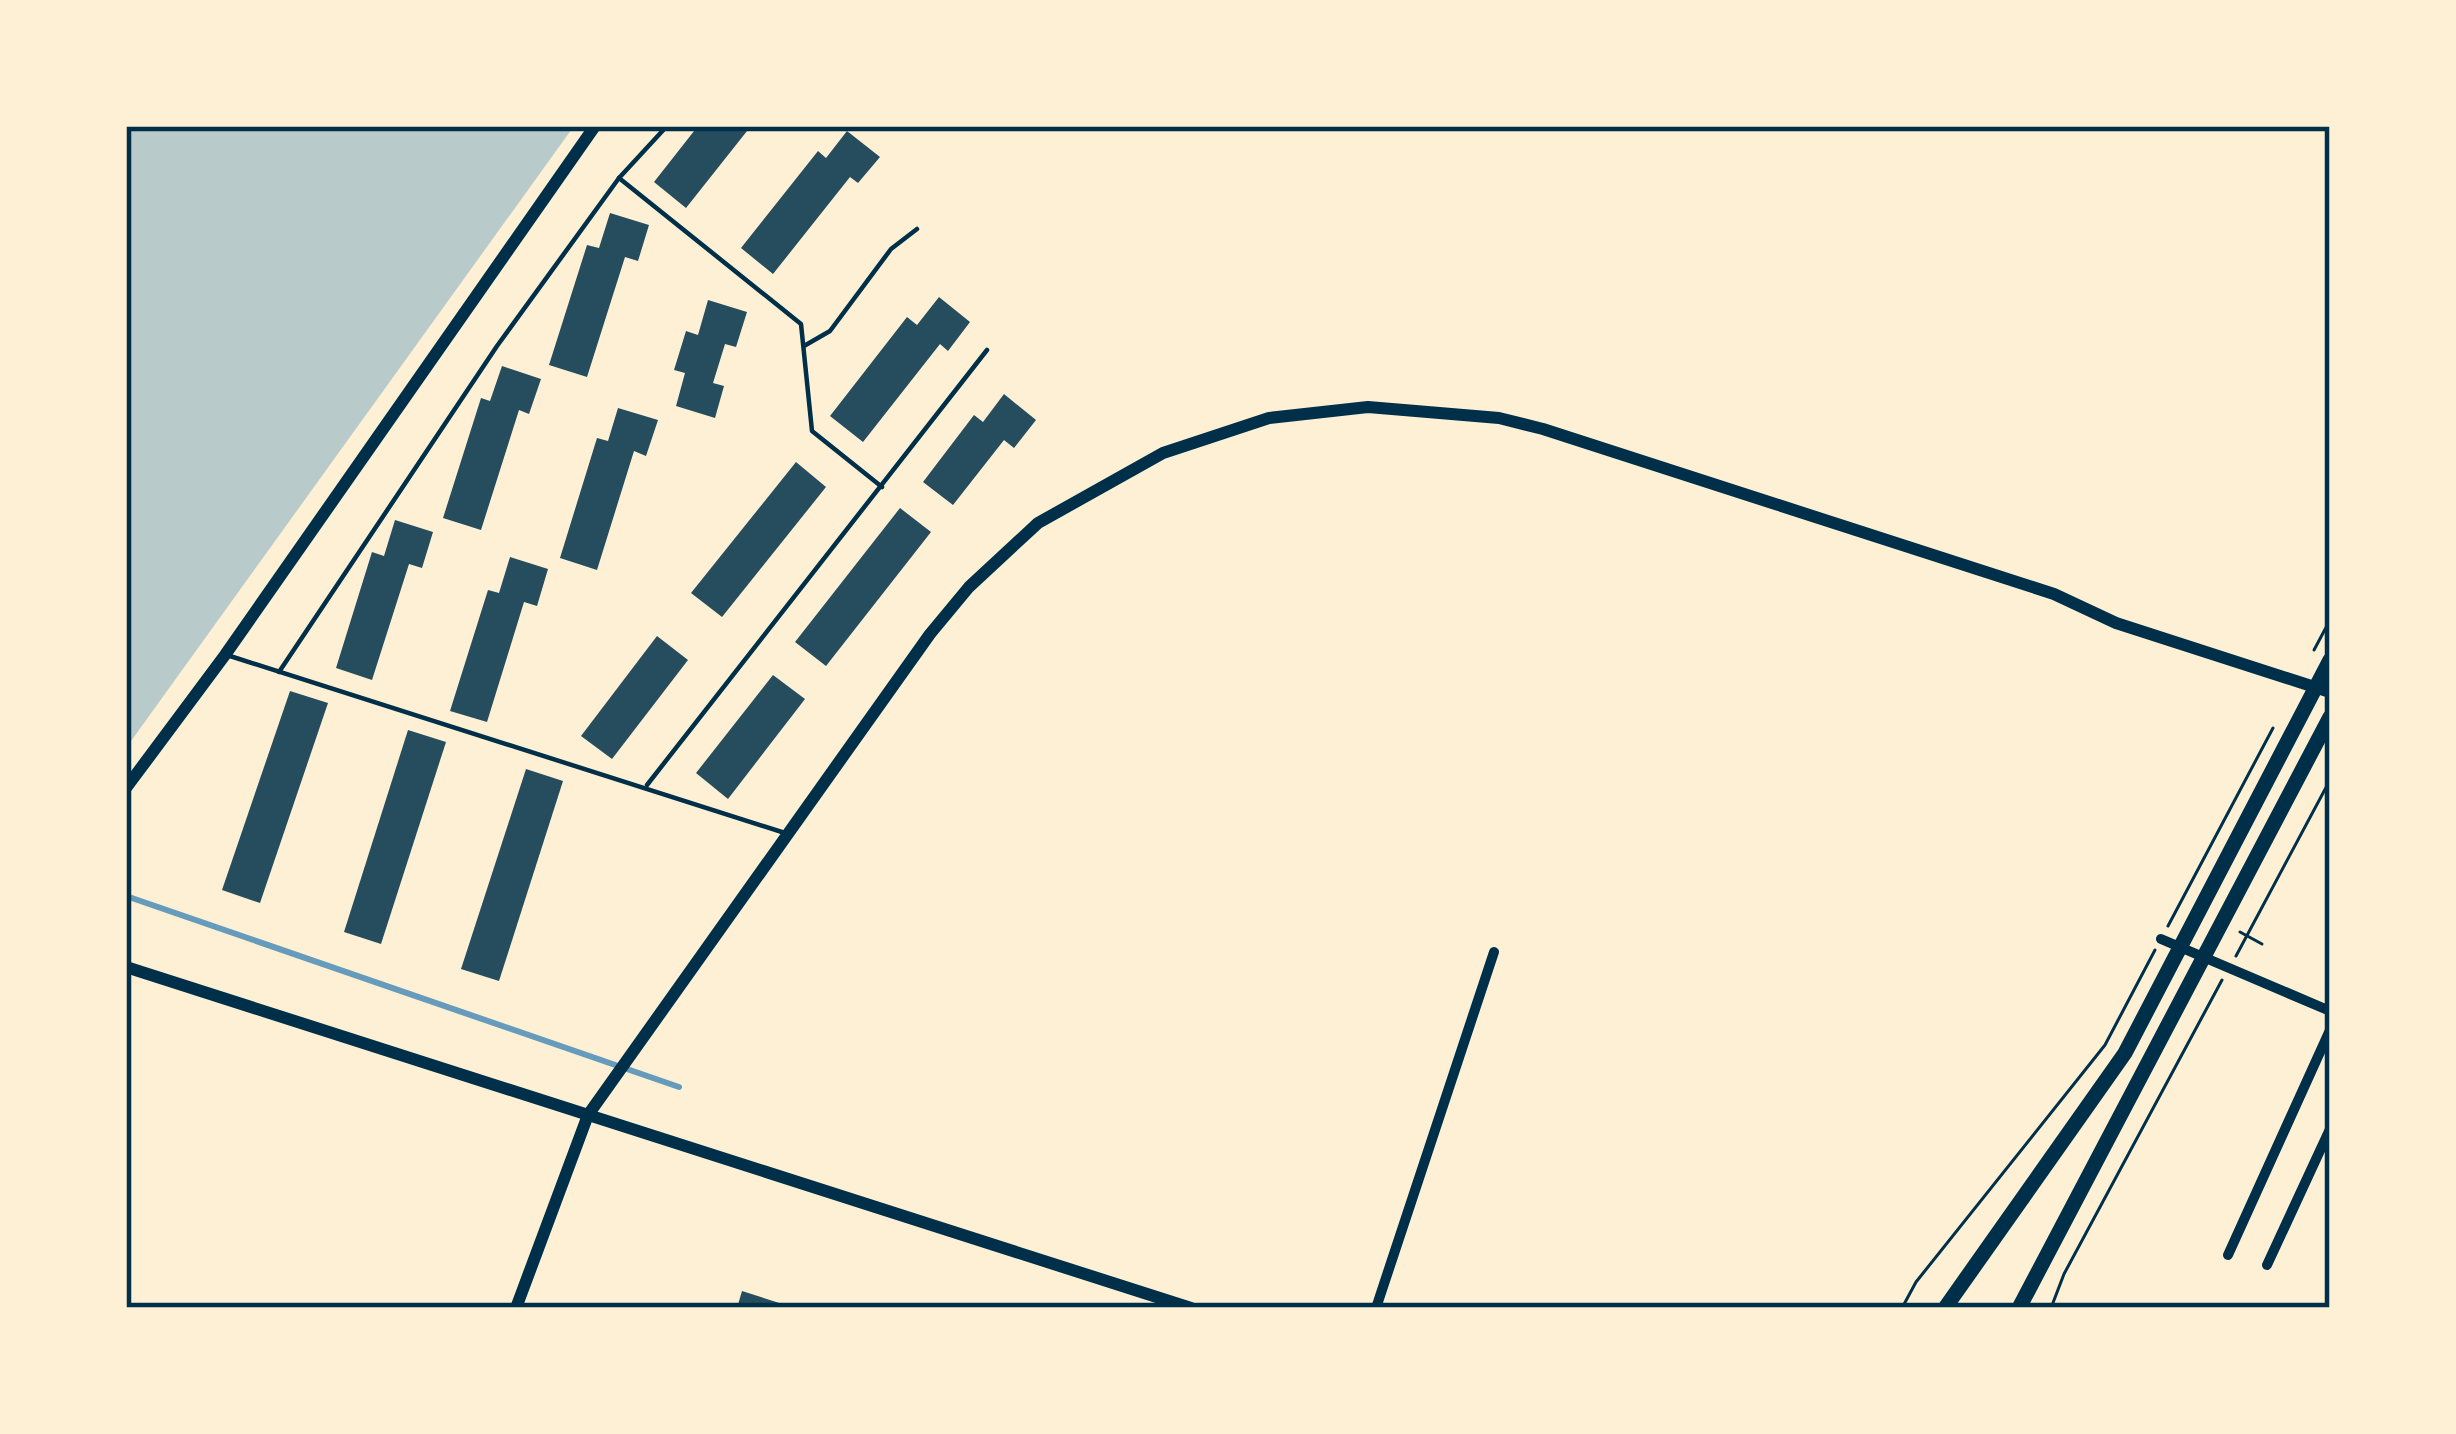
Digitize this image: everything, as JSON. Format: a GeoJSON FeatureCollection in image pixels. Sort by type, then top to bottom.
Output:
{"type":"FeatureCollection","features":[{"type":"Feature","properties":{"kind":"main road"},"geometry":{"type":"LineString","coordinates":[[1945,1308],[2125,1053],[2323,690],[2330,659]]}},
{"type":"Feature","properties":{"kind":"main road"},"geometry":{"type":"LineString","coordinates":[[2019,1308],[2330,717]]}},
{"type":"Feature","properties":{"kind":"street"},"geometry":{"type":"LineString","coordinates":[[126,788],[225,655],[595,126]]}},
{"type":"Feature","properties":{"kind":"street"},"geometry":{"type":"LineString","coordinates":[[516,1308],[588,1115],[931,634],[968,587],[1038,523],[1163,454],[1269,418],[1313,410],[1368,407],[1499,418],[2054,594],[2116,623],[2323,690]]}},
{"type":"Feature","properties":{"kind":"street"},"geometry":{"type":"LineString","coordinates":[[2161,939],[2330,1011]]}},
{"type":"Feature","properties":{"kind":"street"},"geometry":{"type":"LineString","coordinates":[[1376,1308],[1494,952]]}},
{"type":"Feature","properties":{"kind":"street"},"geometry":{"type":"LineString","coordinates":[[126,967],[1191,1308]]}},
{"type":"Feature","properties":{"kind":"street"},"geometry":{"type":"LineString","coordinates":[[2228,1255],[2330,1030]]}},
{"type":"Feature","properties":{"kind":"street"},"geometry":{"type":"LineString","coordinates":[[2267,1265],[2330,1129]]}},
{"type":"Feature","properties":{"kind":"lane"},"geometry":{"type":"LineString","coordinates":[[279,672],[496,346],[619,178],[667,126]]}},
{"type":"Feature","properties":{"kind":"lane"},"geometry":{"type":"LineString","coordinates":[[619,178],[801,324],[812,431],[882,487]]}},
{"type":"Feature","properties":{"kind":"lane"},"geometry":{"type":"LineString","coordinates":[[804,346],[830,331],[891,249],[917,229]]}},
{"type":"Feature","properties":{"kind":"lane"},"geometry":{"type":"LineString","coordinates":[[646,787],[988,350]]}},
{"type":"Feature","properties":{"kind":"lane"},"geometry":{"type":"LineString","coordinates":[[225,655],[788,834]]}},
{"type":"Feature","properties":{"kind":"path"},"geometry":{"type":"LineString","coordinates":[[2297,682],[2330,620]]}},
{"type":"Feature","properties":{"kind":"path"},"geometry":{"type":"LineString","coordinates":[[1902,1308],[1916,1282],[2104,1045],[2276,721]]}},
{"type":"Feature","properties":{"kind":"path"},"geometry":{"type":"LineString","coordinates":[[2051,1308],[2064,1274],[2330,780]]}},
{"type":"Feature","properties":{"kind":"shaded area"},"geometry":{"type":"Polygon","coordinates":[[[126,126],[574,126],[126,748],[126,126]]]}},
{"type":"Feature","properties":{"kind":"building"},"geometry":{"type":"Polygon","coordinates":[[[698,126],[751,126],[686,208],[654,182],[698,126]]]}},
{"type":"Feature","properties":{"kind":"building"},"geometry":{"type":"Polygon","coordinates":[[[847,131],[880,157],[858,183],[850,177],[773,274],[741,248],[818,151],[826,158],[847,131]]]}},
{"type":"Feature","properties":{"kind":"building"},"geometry":{"type":"Polygon","coordinates":[[[610,213],[649,225],[638,261],[625,257],[587,377],[549,365],[587,245],[599,248],[610,213]]]}},
{"type":"Feature","properties":{"kind":"building"},"geometry":{"type":"Polygon","coordinates":[[[939,297],[970,322],[948,351],[940,344],[863,442],[830,416],[907,317],[917,325],[939,297]]]}},
{"type":"Feature","properties":{"kind":"building"},"geometry":{"type":"Polygon","coordinates":[[[708,300],[747,312],[736,347],[725,344],[713,383],[724,386],[715,418],[676,406],[685,373],[674,370],[686,331],[698,335],[708,300]]]}},
{"type":"Feature","properties":{"kind":"building"},"geometry":{"type":"Polygon","coordinates":[[[502,366],[541,379],[529,414],[519,410],[481,530],[443,518],[481,398],[490,401],[502,366]]]}},
{"type":"Feature","properties":{"kind":"building"},"geometry":{"type":"Polygon","coordinates":[[[1004,394],[1036,420],[1014,448],[1004,440],[953,505],[923,482],[974,415],[983,422],[1004,394]]]}},
{"type":"Feature","properties":{"kind":"building"},"geometry":{"type":"Polygon","coordinates":[[[618,408],[658,420],[646,456],[634,451],[597,570],[560,558],[597,438],[608,441],[618,408]]]}},
{"type":"Feature","properties":{"kind":"building"},"geometry":{"type":"Polygon","coordinates":[[[796,462],[826,487],[722,617],[691,593],[796,462]]]}},
{"type":"Feature","properties":{"kind":"building"},"geometry":{"type":"Polygon","coordinates":[[[900,508],[931,532],[826,666],[795,642],[900,508]]]}},
{"type":"Feature","properties":{"kind":"building"},"geometry":{"type":"Polygon","coordinates":[[[395,520],[433,532],[422,568],[409,564],[372,680],[336,668],[372,552],[384,556],[395,520]]]}},
{"type":"Feature","properties":{"kind":"building"},"geometry":{"type":"Polygon","coordinates":[[[510,557],[548,569],[537,606],[524,602],[487,722],[450,711],[488,590],[499,593],[510,557]]]}},
{"type":"Feature","properties":{"kind":"building"},"geometry":{"type":"Polygon","coordinates":[[[657,636],[688,660],[612,759],[581,736],[657,636]]]}},
{"type":"Feature","properties":{"kind":"building"},"geometry":{"type":"Polygon","coordinates":[[[773,675],[805,699],[728,799],[696,773],[773,675]]]}},
{"type":"Feature","properties":{"kind":"building"},"geometry":{"type":"Polygon","coordinates":[[[290,691],[328,703],[260,903],[222,890],[290,691]]]}},
{"type":"Feature","properties":{"kind":"building"},"geometry":{"type":"Polygon","coordinates":[[[408,730],[446,742],[381,944],[344,932],[408,730]]]}},
{"type":"Feature","properties":{"kind":"building"},"geometry":{"type":"Polygon","coordinates":[[[526,769],[563,781],[499,981],[461,969],[526,769]]]}},
{"type":"Feature","properties":{"kind":"building"},"geometry":{"type":"Polygon","coordinates":[[[742,1291],[792,1307],[792,1308],[737,1308],[742,1291]]]}},
{"type":"Feature","properties":{"kind":"waterway"},"geometry":{"type":"LineString","coordinates":[[126,896],[679,1087]]}}]}
